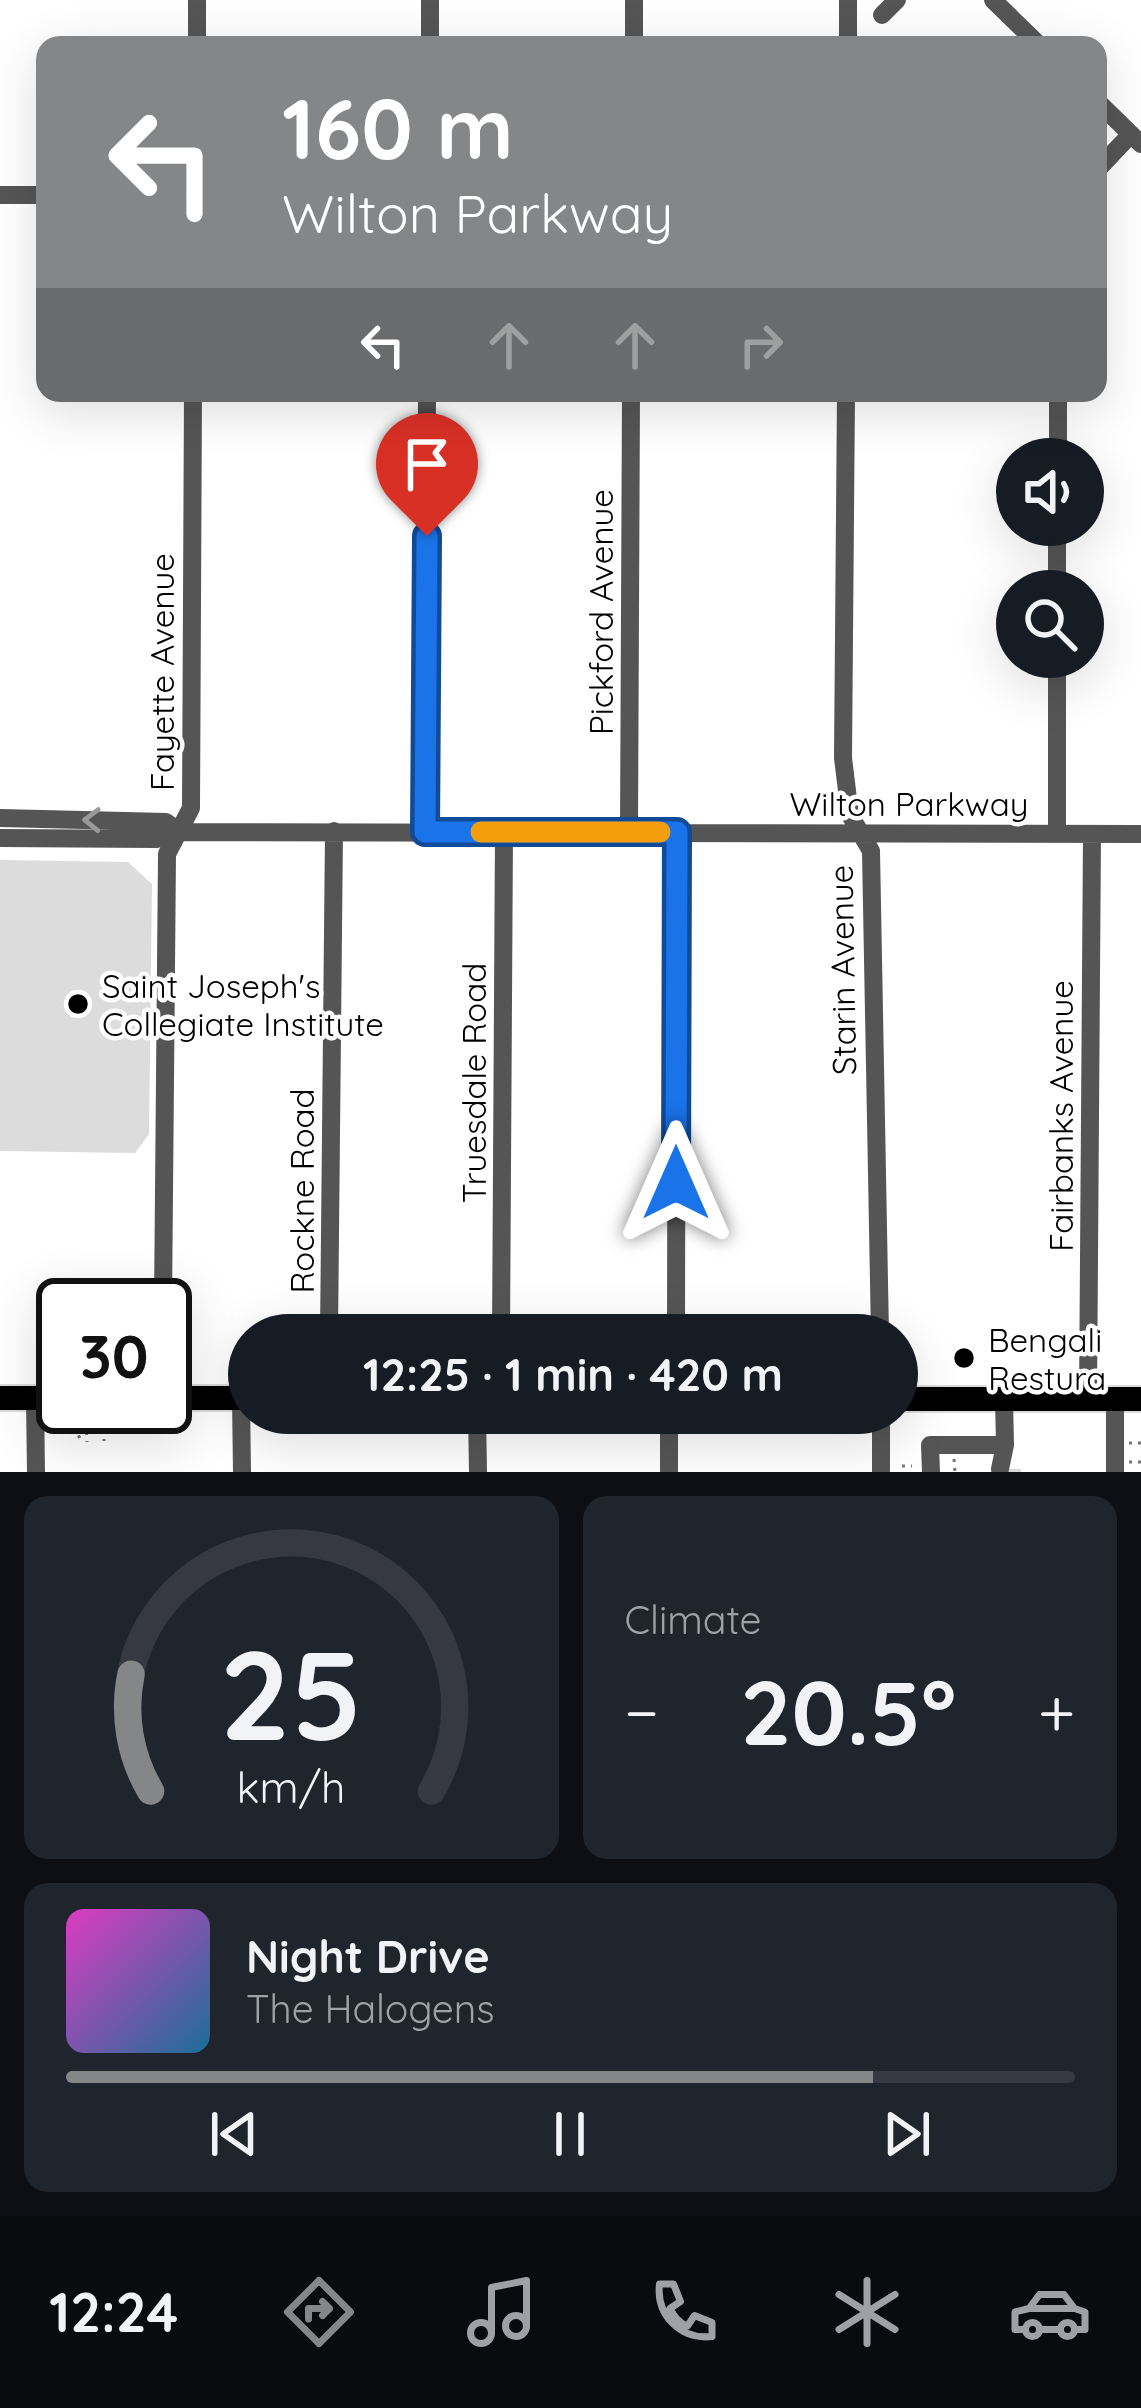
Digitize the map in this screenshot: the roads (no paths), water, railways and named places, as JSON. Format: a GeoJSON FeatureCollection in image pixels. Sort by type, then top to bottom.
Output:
{"type":"FeatureCollection","features":[{"type":"Feature","properties":{"kind":"main road"},"geometry":{"type":"LineString","coordinates":[[0,1398],[35,1398]]}},
{"type":"Feature","properties":{"kind":"main road"},"geometry":{"type":"LineString","coordinates":[[192,1398],[228,1398]]}},
{"type":"Feature","properties":{"kind":"main road"},"geometry":{"type":"LineString","coordinates":[[918,1399],[1128,1399]]}},
{"type":"Feature","properties":{"kind":"street"},"geometry":{"type":"LineString","coordinates":[[197,0],[197,36]]}},
{"type":"Feature","properties":{"kind":"street"},"geometry":{"type":"LineString","coordinates":[[430,0],[430,36]]}},
{"type":"Feature","properties":{"kind":"street"},"geometry":{"type":"LineString","coordinates":[[634,0],[634,36]]}},
{"type":"Feature","properties":{"kind":"street"},"geometry":{"type":"LineString","coordinates":[[848,0],[848,36]]}},
{"type":"Feature","properties":{"kind":"street"},"geometry":{"type":"LineString","coordinates":[[882,0],[882,15],[897,0]]}},
{"type":"Feature","properties":{"kind":"street"},"geometry":{"type":"LineString","coordinates":[[993,0],[1030,36]]}},
{"type":"Feature","properties":{"kind":"street"},"geometry":{"type":"LineString","coordinates":[[1107,111],[1136,139],[1107,162]]}},
{"type":"Feature","properties":{"kind":"street"},"geometry":{"type":"LineString","coordinates":[[0,195],[36,195]]}},
{"type":"Feature","properties":{"kind":"street","name":"Fayette Avenue"},"geometry":{"type":"LineString","coordinates":[[164,1278],[167,854],[190,808],[193,402]]}},
{"type":"Feature","properties":{"kind":"street"},"geometry":{"type":"LineString","coordinates":[[425,832],[427,402]]}},
{"type":"Feature","properties":{"kind":"street","name":"Pickford Avenue"},"geometry":{"type":"LineString","coordinates":[[629,832],[632,402]]}},
{"type":"Feature","properties":{"kind":"street","name":"Starin Avenue"},"geometry":{"type":"LineString","coordinates":[[846,402],[844,758],[850,815],[871,851],[880,1314]]}},
{"type":"Feature","properties":{"kind":"street"},"geometry":{"type":"LineString","coordinates":[[1058,402],[1058,438]]}},
{"type":"Feature","properties":{"kind":"street"},"geometry":{"type":"LineString","coordinates":[[1057,678],[1057,834]]}},
{"type":"Feature","properties":{"kind":"street"},"geometry":{"type":"LineString","coordinates":[[0,818],[166,822],[180,832]]}},
{"type":"Feature","properties":{"kind":"street","name":"Rockne Road"},"geometry":{"type":"LineString","coordinates":[[329,1314],[334,831]]}},
{"type":"Feature","properties":{"kind":"street"},"geometry":{"type":"LineString","coordinates":[[0,838],[155,839],[180,832],[629,832]]}},
{"type":"Feature","properties":{"kind":"street","name":"Truesdale Road"},"geometry":{"type":"LineString","coordinates":[[501,1314],[504,832]]}},
{"type":"Feature","properties":{"kind":"street","name":"Wilton Parkway"},"geometry":{"type":"LineString","coordinates":[[629,832],[1141,834]]}},
{"type":"Feature","properties":{"kind":"street"},"geometry":{"type":"LineString","coordinates":[[676,1314],[677,832]]}},
{"type":"Feature","properties":{"kind":"street","name":"Fairbanks Avenue"},"geometry":{"type":"LineString","coordinates":[[1088,1399],[1092,834]]}},
{"type":"Feature","properties":{"kind":"street"},"geometry":{"type":"LineString","coordinates":[[35,1398],[36,1472]]}},
{"type":"Feature","properties":{"kind":"street"},"geometry":{"type":"LineString","coordinates":[[1004,1399],[1006,1469]]}},
{"type":"Feature","properties":{"kind":"street"},"geometry":{"type":"LineString","coordinates":[[1115,1472],[1128,1399]]}},
{"type":"Feature","properties":{"kind":"street"},"geometry":{"type":"LineString","coordinates":[[242,1472],[244,1434]]}},
{"type":"Feature","properties":{"kind":"street"},"geometry":{"type":"LineString","coordinates":[[477,1434],[478,1472]]}},
{"type":"Feature","properties":{"kind":"street"},"geometry":{"type":"LineString","coordinates":[[669,1434],[669,1472]]}},
{"type":"Feature","properties":{"kind":"street"},"geometry":{"type":"LineString","coordinates":[[880,1434],[881,1472]]}},
{"type":"Feature","properties":{"kind":"street"},"geometry":{"type":"LineString","coordinates":[[921,1469],[930,1444],[1004,1445]]}},
{"type":"Feature","properties":{"kind":"place","name":"Saint Joseph's Collegiate Institute"},"geometry":{"type":"Point","coordinates":[78,1004]}},
{"type":"Feature","properties":{"kind":"place","name":"Bengali Restura"},"geometry":{"type":"Point","coordinates":[964,1358]}}]}
